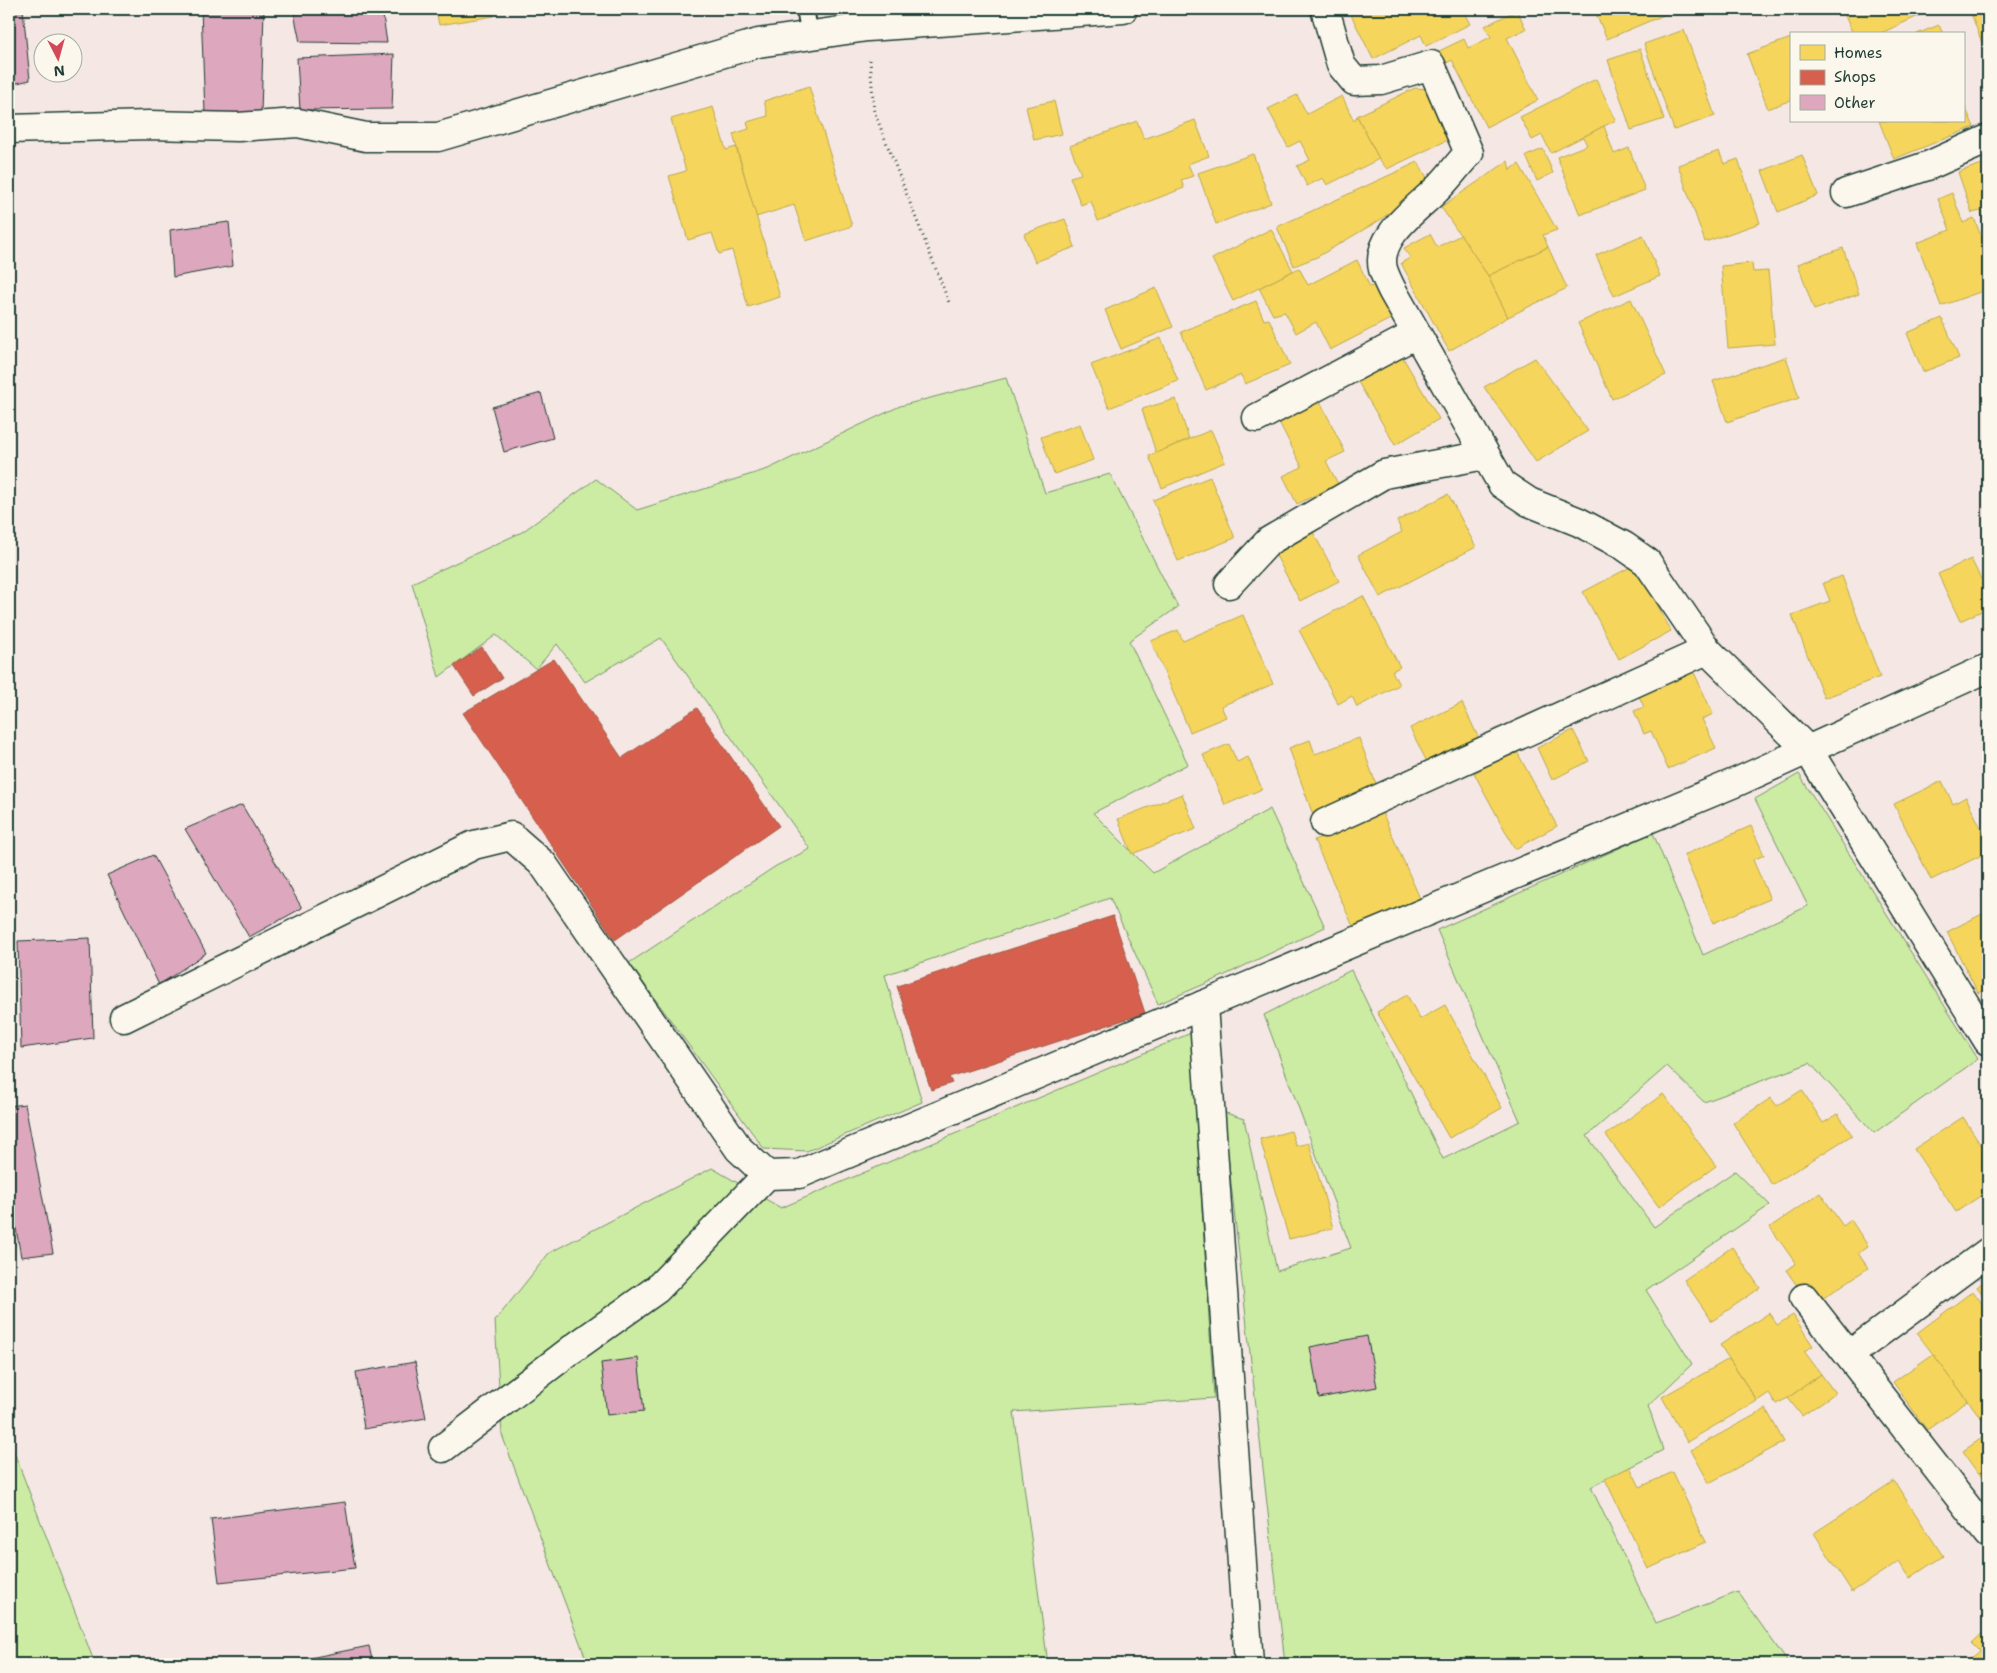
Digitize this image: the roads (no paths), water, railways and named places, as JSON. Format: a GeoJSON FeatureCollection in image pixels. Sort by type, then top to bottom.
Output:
{"type":"FeatureCollection","features":[{"type":"Feature","properties":{"kind":"street"},"geometry":{"type":"LineString","coordinates":[[9,128],[149,125],[238,127],[298,123],[366,137],[438,137],[758,43],[867,27],[1123,9]]}},
{"type":"Feature","properties":{"kind":"street"},"geometry":{"type":"LineString","coordinates":[[1324,9],[1341,65],[1354,81],[1381,80],[1431,65],[1469,153],[1455,167],[1438,190],[1398,225],[1384,251],[1382,268],[1416,334],[1502,484],[1529,502],[1579,522],[1624,546],[1647,562],[1706,650],[1808,750],[1988,1041]]}},
{"type":"Feature","properties":{"kind":"street"},"geometry":{"type":"LineString","coordinates":[[1846,193],[1930,165],[1988,139]]}},
{"type":"Feature","properties":{"kind":"street"},"geometry":{"type":"LineString","coordinates":[[1257,418],[1416,334]]}},
{"type":"Feature","properties":{"kind":"street"},"geometry":{"type":"LineString","coordinates":[[1229,584],[1269,540],[1384,474],[1485,455]]}},
{"type":"Feature","properties":{"kind":"street"},"geometry":{"type":"LineString","coordinates":[[1325,823],[1706,650]]}},
{"type":"Feature","properties":{"kind":"street"},"geometry":{"type":"LineString","coordinates":[[443,1448],[571,1350],[656,1289],[767,1175],[799,1174],[1730,785],[1988,668]]}},
{"type":"Feature","properties":{"kind":"street"},"geometry":{"type":"LineString","coordinates":[[124,1018],[474,845],[510,836],[543,864],[739,1149],[767,1175]]}},
{"type":"Feature","properties":{"kind":"street"},"geometry":{"type":"LineString","coordinates":[[1203,1005],[1249,1664]]}},
{"type":"Feature","properties":{"kind":"street"},"geometry":{"type":"LineString","coordinates":[[1849,1355],[1988,1252]]}},
{"type":"Feature","properties":{"kind":"street"},"geometry":{"type":"LineString","coordinates":[[1804,1298],[1988,1534]]}},
{"type":"Feature","properties":{"kind":"lane"},"geometry":{"type":"LineString","coordinates":[[805,9],[810,35]]}}]}
